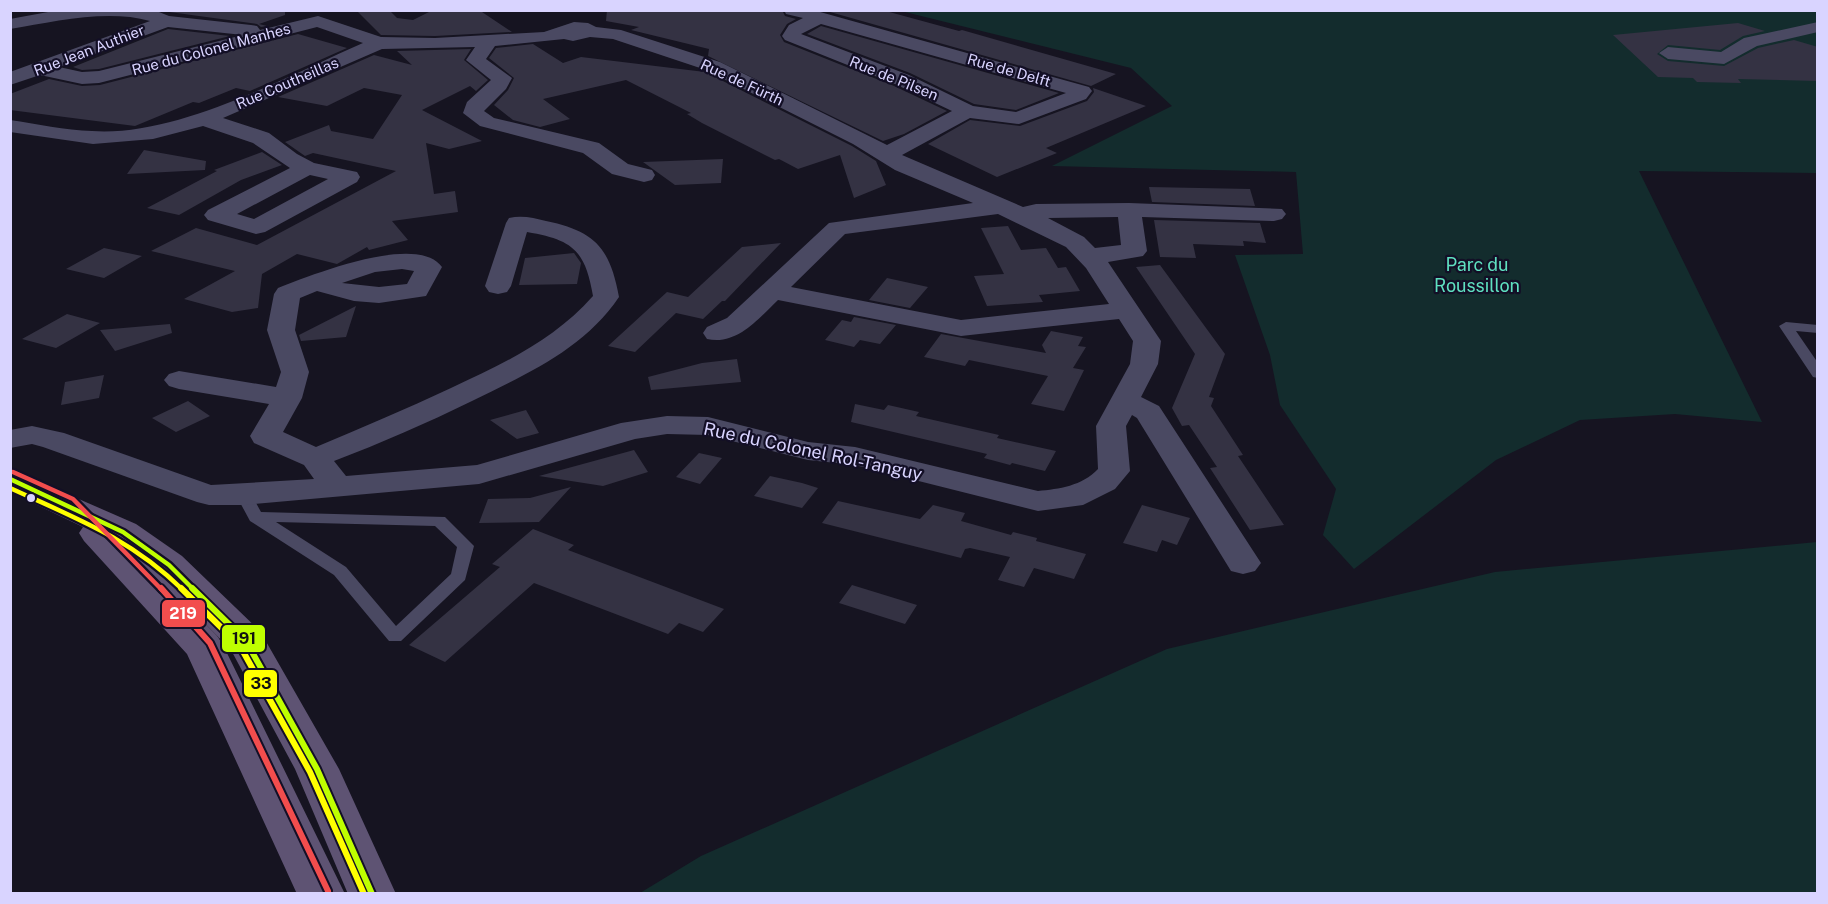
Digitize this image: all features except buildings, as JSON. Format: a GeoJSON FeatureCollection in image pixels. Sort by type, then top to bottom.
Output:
{"type":"FeatureCollection","features":[{"type":"Feature","properties":{"kind":"main road"},"geometry":{"type":"LineString","coordinates":[[10,479],[123,532],[169,565],[246,641],[317,769],[372,894]]}},
{"type":"Feature","properties":{"kind":"main road"},"geometry":{"type":"LineString","coordinates":[[68,505],[130,566],[204,646],[321,894]]}},
{"type":"Feature","properties":{"kind":"street"},"geometry":{"type":"LineString","coordinates":[[792,10],[818,18]]}},
{"type":"Feature","properties":{"kind":"street"},"geometry":{"type":"LineString","coordinates":[[10,24],[56,16],[118,12],[151,15],[166,21],[275,32]]}},
{"type":"Feature","properties":{"kind":"street","name":"Rue du Colonel Manhes"},"geometry":{"type":"LineString","coordinates":[[40,69],[82,78],[99,77],[275,32],[323,16],[379,43]]}},
{"type":"Feature","properties":{"kind":"street","name":"Rue de Pilsen"},"geometry":{"type":"LineString","coordinates":[[818,18],[795,29],[791,36],[886,75],[919,85],[967,111]]}},
{"type":"Feature","properties":{"kind":"street","name":"Rue de Delft"},"geometry":{"type":"LineString","coordinates":[[818,18],[992,64],[1082,91],[1079,95],[1019,118],[1003,118],[967,111]]}},
{"type":"Feature","properties":{"kind":"street","name":"Rue Jean Authier"},"geometry":{"type":"LineString","coordinates":[[10,79],[166,21]]}},
{"type":"Feature","properties":{"kind":"street","name":"Rue Coutheillas"},"geometry":{"type":"LineString","coordinates":[[10,126],[93,138],[153,134],[204,119],[379,43],[489,40],[573,27]]}},
{"type":"Feature","properties":{"kind":"street","name":"Rue de Fürth"},"geometry":{"type":"LineString","coordinates":[[573,27],[615,34],[713,66],[861,139],[885,155]]}},
{"type":"Feature","properties":{"kind":"street"},"geometry":{"type":"LineString","coordinates":[[1668,53],[1724,58],[1751,42],[1818,27]]}},
{"type":"Feature","properties":{"kind":"street"},"geometry":{"type":"LineString","coordinates":[[489,40],[476,60],[502,78],[499,85],[474,106],[473,113],[487,122],[591,148],[620,170],[644,175]]}},
{"type":"Feature","properties":{"kind":"street","name":"Rue de Pilsen"},"geometry":{"type":"LineString","coordinates":[[885,155],[967,111]]}},
{"type":"Feature","properties":{"kind":"street"},"geometry":{"type":"LineString","coordinates":[[204,119],[261,138],[289,159],[307,168],[349,177],[256,227],[216,215],[307,168]]}},
{"type":"Feature","properties":{"kind":"street","name":"Rue du Colonel Rol-Tanguy"},"geometry":{"type":"LineString","coordinates":[[10,440],[32,435],[53,440],[126,468],[250,506],[336,485],[479,474],[632,430],[667,425],[708,426],[808,451],[855,456],[1015,498],[1038,501],[1071,498],[1104,482],[1114,471],[1111,426],[1144,364],[1147,341],[1129,310],[1090,256],[1074,242],[885,155]]}},
{"type":"Feature","properties":{"kind":"street"},"geometry":{"type":"LineString","coordinates":[[1090,256],[1134,251],[1129,210]]}},
{"type":"Feature","properties":{"kind":"street"},"geometry":{"type":"LineString","coordinates":[[717,333],[737,324],[838,228],[1009,211],[1129,210],[1274,214]]}},
{"type":"Feature","properties":{"kind":"street"},"geometry":{"type":"LineString","coordinates":[[315,458],[395,426],[534,360],[588,318],[606,297],[603,272],[590,247],[565,232],[518,224],[498,286]]}},
{"type":"Feature","properties":{"kind":"street"},"geometry":{"type":"LineString","coordinates":[[317,282],[287,294],[281,330],[295,372],[287,398],[265,436],[315,458],[336,485]]}},
{"type":"Feature","properties":{"kind":"street"},"geometry":{"type":"LineString","coordinates":[[772,291],[962,328],[1129,310]]}},
{"type":"Feature","properties":{"kind":"street"},"geometry":{"type":"LineString","coordinates":[[178,380],[287,398]]}},
{"type":"Feature","properties":{"kind":"street"},"geometry":{"type":"LineString","coordinates":[[1125,400],[1148,412],[1243,562]]}},
{"type":"Feature","properties":{"kind":"lane"},"geometry":{"type":"LineString","coordinates":[[1818,329],[1786,326],[1818,374]]}},
{"type":"Feature","properties":{"kind":"lane"},"geometry":{"type":"LineString","coordinates":[[250,506],[439,521],[466,546],[459,576],[396,637],[340,571],[250,506]]}},
{"type":"Feature","properties":{"kind":"green space","name":"Parc du Roussillon"},"geometry":{"type":"Polygon","coordinates":[[[901,11],[1817,11],[1817,173],[1639,171],[1762,422],[1675,414],[1580,420],[1496,460],[1354,569],[1323,535],[1336,489],[1280,405],[1270,355],[1235,255],[1303,254],[1296,172],[1052,166],[1172,106],[1131,68],[901,11]]]}},
{"type":"Feature","properties":{"kind":"green space"},"geometry":{"type":"Polygon","coordinates":[[[1817,542],[1817,893],[640,893],[701,856],[1167,649],[1495,572],[1817,542]]]}},
{"type":"Feature","properties":{"kind":"transit line","name":"219"},"geometry":{"type":"LineString","coordinates":[[13,472],[73,499],[137,561],[210,643],[328,891]]}},
{"type":"Feature","properties":{"kind":"transit line","name":"191"},"geometry":{"type":"LineString","coordinates":[[10,479],[123,532],[169,565],[246,641],[317,769],[372,894]]}},
{"type":"Feature","properties":{"kind":"transit line","name":"33"},"geometry":{"type":"LineString","coordinates":[[10,488],[119,538],[164,571],[240,646],[310,772],[364,894]]}}]}
